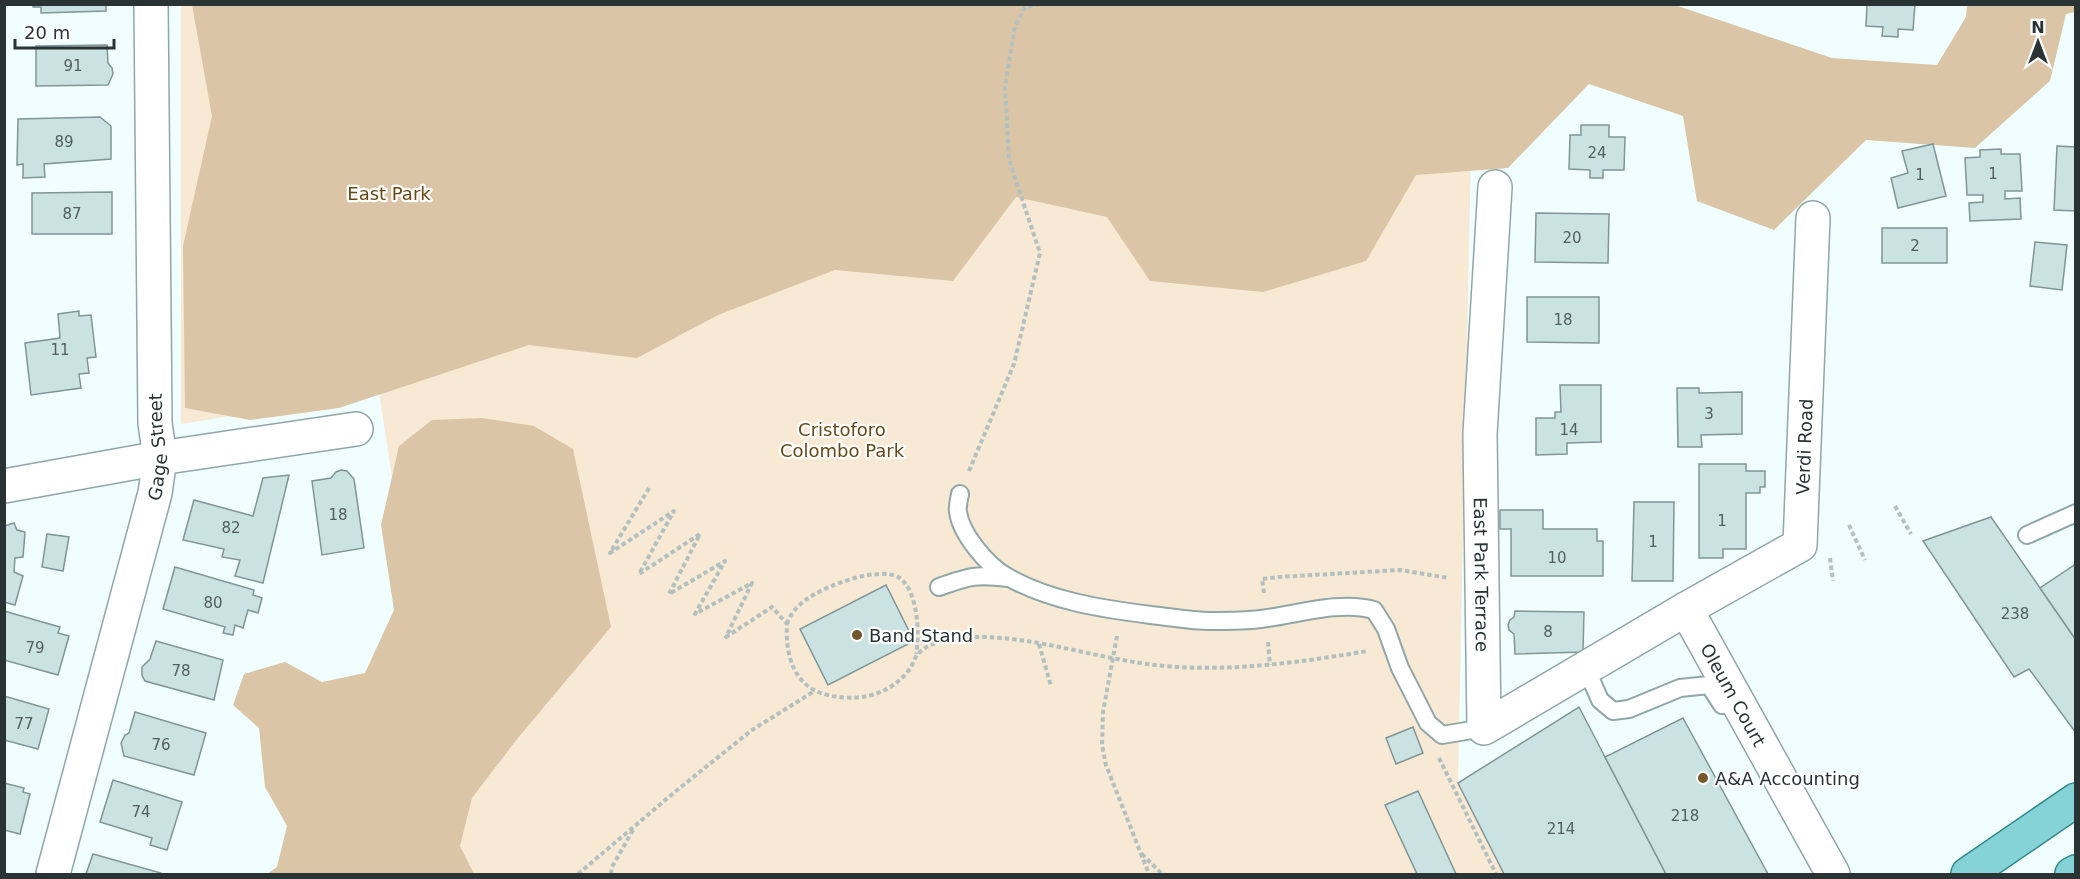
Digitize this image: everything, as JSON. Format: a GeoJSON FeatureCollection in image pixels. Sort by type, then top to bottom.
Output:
{"type":"FeatureCollection","features":[{"type":"Feature","properties":{"kind":"main road"},"geometry":{"type":"LineString","coordinates":[[1968,874],[2076,800]]}},
{"type":"Feature","properties":{"kind":"main road"},"geometry":{"type":"LineString","coordinates":[[2072,874],[2076,872]]}},
{"type":"Feature","properties":{"kind":"street","name":"Gage Street"},"geometry":{"type":"LineString","coordinates":[[53,874],[155,493],[160,458],[155,423],[151,4]]}},
{"type":"Feature","properties":{"kind":"street","name":"East Park Terrace"},"geometry":{"type":"LineString","coordinates":[[1484,728],[1480,434],[1495,187]]}},
{"type":"Feature","properties":{"kind":"street","name":"Verdi Road"},"geometry":{"type":"LineString","coordinates":[[1686,609],[1800,545],[1813,218]]}},
{"type":"Feature","properties":{"kind":"street"},"geometry":{"type":"LineString","coordinates":[[4,486],[160,458],[357,429]]}},
{"type":"Feature","properties":{"kind":"street"},"geometry":{"type":"LineString","coordinates":[[1484,728],[1686,609]]}},
{"type":"Feature","properties":{"kind":"street","name":"Oleum Court"},"geometry":{"type":"LineString","coordinates":[[1686,609],[1833,874]]}},
{"type":"Feature","properties":{"kind":"lane"},"geometry":{"type":"LineString","coordinates":[[960,494],[957,509],[960,520],[968,536],[988,560],[1010,578],[1066,599],[1102,609],[1212,621],[1259,620],[1346,607],[1363,607],[1374,610],[1386,629],[1428,723],[1442,735],[1484,728]]}},
{"type":"Feature","properties":{"kind":"lane"},"geometry":{"type":"LineString","coordinates":[[2027,535],[2076,513]]}},
{"type":"Feature","properties":{"kind":"lane"},"geometry":{"type":"LineString","coordinates":[[939,587],[969,576],[1010,578]]}},
{"type":"Feature","properties":{"kind":"lane"},"geometry":{"type":"LineString","coordinates":[[1586,668],[1600,700],[1613,711],[1629,709],[1680,688],[1709,684],[1722,705],[1737,702]]}},
{"type":"Feature","properties":{"kind":"path"},"geometry":{"type":"LineString","coordinates":[[960,494],[1014,363],[1040,253],[1009,160],[1005,87],[1015,26],[1025,7],[1041,4]]}},
{"type":"Feature","properties":{"kind":"path"},"geometry":{"type":"LineString","coordinates":[[649,488],[610,553],[674,511],[639,573],[700,534],[669,594],[725,561],[695,614],[752,583],[726,637],[772,607],[787,624]]}},
{"type":"Feature","properties":{"kind":"path"},"geometry":{"type":"LineString","coordinates":[[1895,506],[1911,534]]}},
{"type":"Feature","properties":{"kind":"path"},"geometry":{"type":"LineString","coordinates":[[1849,525],[1865,560]]}},
{"type":"Feature","properties":{"kind":"path"},"geometry":{"type":"LineString","coordinates":[[1264,595],[1262,579],[1385,570],[1400,570],[1482,583]]}},
{"type":"Feature","properties":{"kind":"path"},"geometry":{"type":"LineString","coordinates":[[915,659],[918,641],[917,611],[914,600],[898,577],[870,575],[835,584],[807,599],[795,609],[787,624],[786,647],[800,677],[813,692],[840,698],[869,697],[883,692],[901,678],[909,669],[915,659],[919,652],[933,644],[951,639],[981,636],[1038,644],[1112,659],[1188,667],[1270,665],[1392,646]]}},
{"type":"Feature","properties":{"kind":"path"},"geometry":{"type":"LineString","coordinates":[[1123,611],[1103,712],[1102,745],[1106,765],[1149,874]]}},
{"type":"Feature","properties":{"kind":"path"},"geometry":{"type":"LineString","coordinates":[[1267,637],[1270,665]]}},
{"type":"Feature","properties":{"kind":"path"},"geometry":{"type":"LineString","coordinates":[[1038,644],[1042,649],[1051,686]]}},
{"type":"Feature","properties":{"kind":"path"},"geometry":{"type":"LineString","coordinates":[[578,874],[752,730],[813,692]]}},
{"type":"Feature","properties":{"kind":"path"},"geometry":{"type":"LineString","coordinates":[[1428,723],[1436,752],[1496,874]]}},
{"type":"Feature","properties":{"kind":"path"},"geometry":{"type":"LineString","coordinates":[[611,874],[612,867],[635,827]]}},
{"type":"Feature","properties":{"kind":"path"},"geometry":{"type":"LineString","coordinates":[[1140,851],[1162,874]]}},
{"type":"Feature","properties":{"kind":"green space","name":"East Park"},"geometry":{"type":"Polygon","coordinates":[[[1672,4],[1832,58],[1937,65],[1966,17],[1967,5],[2075,5],[2075,12],[2066,14],[2050,81],[1975,148],[1866,140],[1774,230],[1697,201],[1683,116],[1589,84],[1508,168],[1416,175],[1366,261],[1263,292],[1150,281],[1107,217],[1016,197],[953,281],[835,270],[718,315],[637,358],[529,345],[339,408],[250,420],[185,408],[183,246],[212,116],[192,5],[1672,4]]]}},
{"type":"Feature","properties":{"kind":"green space","name":"Cristoforo Colombo Park"},"geometry":{"type":"Polygon","coordinates":[[[181,5],[1477,5],[1473,52],[1458,783],[1504,874],[424,874],[417,641],[379,392],[181,424],[181,5]]]}},
{"type":"Feature","properties":{"kind":"green space"},"geometry":{"type":"Polygon","coordinates":[[[482,418],[534,426],[573,449],[611,627],[517,739],[472,798],[460,846],[474,874],[267,874],[277,867],[287,826],[265,787],[259,728],[233,705],[244,674],[285,662],[322,682],[365,673],[394,610],[381,525],[399,446],[432,420],[482,418]]]}},
{"type":"Feature","properties":{"kind":"building"},"geometry":{"type":"Polygon","coordinates":[[[33,4],[106,4],[106,11],[41,13],[41,7],[33,7],[33,4]]]}},
{"type":"Feature","properties":{"kind":"building"},"geometry":{"type":"Polygon","coordinates":[[[1867,4],[1915,4],[1913,30],[1898,29],[1898,37],[1882,36],[1883,27],[1866,26],[1867,4]]]}},
{"type":"Feature","properties":{"kind":"building"},"geometry":{"type":"Polygon","coordinates":[[[107,45],[108,63],[113,74],[108,85],[36,86],[36,46],[107,45]]]}},
{"type":"Feature","properties":{"kind":"building"},"geometry":{"type":"Polygon","coordinates":[[[100,117],[111,126],[111,159],[44,164],[45,177],[23,178],[23,164],[17,165],[18,119],[100,117]]]}},
{"type":"Feature","properties":{"kind":"building"},"geometry":{"type":"Polygon","coordinates":[[[1581,125],[1609,125],[1609,137],[1625,137],[1624,170],[1603,170],[1603,178],[1590,178],[1590,170],[1569,169],[1570,135],[1581,135],[1581,125]]]}},
{"type":"Feature","properties":{"kind":"building"},"geometry":{"type":"Polygon","coordinates":[[[1933,144],[1946,196],[1898,208],[1891,178],[1908,173],[1902,151],[1933,144]]]}},
{"type":"Feature","properties":{"kind":"building"},"geometry":{"type":"Polygon","coordinates":[[[2057,146],[2076,147],[2076,211],[2054,210],[2057,146]]]}},
{"type":"Feature","properties":{"kind":"building"},"geometry":{"type":"Polygon","coordinates":[[[2001,149],[2001,154],[2020,154],[2022,191],[2005,191],[2005,199],[2020,198],[2021,219],[1970,221],[1969,203],[1983,202],[1983,195],[1967,195],[1965,158],[1980,157],[1980,150],[2001,149]]]}},
{"type":"Feature","properties":{"kind":"building"},"geometry":{"type":"Polygon","coordinates":[[[112,192],[112,234],[32,234],[32,193],[112,192]]]}},
{"type":"Feature","properties":{"kind":"building"},"geometry":{"type":"Polygon","coordinates":[[[1536,213],[1609,214],[1608,263],[1535,262],[1536,213]]]}},
{"type":"Feature","properties":{"kind":"building"},"geometry":{"type":"Polygon","coordinates":[[[1882,228],[1947,228],[1947,263],[1882,263],[1882,228]]]}},
{"type":"Feature","properties":{"kind":"building"},"geometry":{"type":"Polygon","coordinates":[[[2035,242],[2067,245],[2062,290],[2030,286],[2035,242]]]}},
{"type":"Feature","properties":{"kind":"building"},"geometry":{"type":"Polygon","coordinates":[[[1527,297],[1599,297],[1599,343],[1527,342],[1527,297]]]}},
{"type":"Feature","properties":{"kind":"building"},"geometry":{"type":"Polygon","coordinates":[[[79,311],[79,316],[91,315],[96,357],[87,358],[89,373],[79,374],[81,388],[31,395],[25,343],[60,338],[58,314],[79,311]]]}},
{"type":"Feature","properties":{"kind":"building"},"geometry":{"type":"Polygon","coordinates":[[[1560,385],[1601,385],[1601,442],[1567,443],[1567,454],[1536,455],[1536,418],[1555,418],[1555,412],[1561,412],[1560,385]]]}},
{"type":"Feature","properties":{"kind":"building"},"geometry":{"type":"Polygon","coordinates":[[[1677,388],[1699,388],[1699,393],[1742,392],[1742,434],[1701,435],[1702,447],[1678,447],[1677,388]]]}},
{"type":"Feature","properties":{"kind":"building"},"geometry":{"type":"Polygon","coordinates":[[[1699,464],[1746,464],[1746,471],[1765,471],[1765,487],[1760,487],[1760,493],[1746,493],[1746,549],[1723,549],[1723,558],[1699,558],[1699,464]]]}},
{"type":"Feature","properties":{"kind":"building"},"geometry":{"type":"Polygon","coordinates":[[[341,470],[347,471],[354,479],[364,548],[322,555],[312,481],[331,478],[341,470]]]}},
{"type":"Feature","properties":{"kind":"building"},"geometry":{"type":"Polygon","coordinates":[[[289,475],[263,583],[235,576],[240,560],[222,557],[224,549],[183,540],[194,500],[253,516],[263,478],[289,475]]]}},
{"type":"Feature","properties":{"kind":"building"},"geometry":{"type":"Polygon","coordinates":[[[1634,502],[1674,502],[1673,581],[1632,581],[1634,502]]]}},
{"type":"Feature","properties":{"kind":"building"},"geometry":{"type":"Polygon","coordinates":[[[1500,510],[1543,510],[1543,529],[1597,529],[1597,541],[1603,541],[1603,576],[1511,576],[1511,529],[1500,529],[1500,510]]]}},
{"type":"Feature","properties":{"kind":"building"},"geometry":{"type":"Polygon","coordinates":[[[1991,517],[2076,640],[2076,733],[2029,669],[2014,677],[1923,541],[1991,517]]]}},
{"type":"Feature","properties":{"kind":"building"},"geometry":{"type":"Polygon","coordinates":[[[14,523],[17,530],[25,532],[23,557],[15,558],[14,572],[23,576],[15,605],[4,602],[4,526],[14,523]]]}},
{"type":"Feature","properties":{"kind":"building"},"geometry":{"type":"Polygon","coordinates":[[[47,534],[69,537],[63,571],[42,567],[47,534]]]}},
{"type":"Feature","properties":{"kind":"building"},"geometry":{"type":"Polygon","coordinates":[[[2076,564],[2076,640],[2040,588],[2076,564]]]}},
{"type":"Feature","properties":{"kind":"building"},"geometry":{"type":"Polygon","coordinates":[[[175,567],[254,590],[253,595],[262,598],[258,613],[248,610],[243,628],[235,625],[233,635],[223,633],[225,627],[163,609],[175,567]]]}},
{"type":"Feature","properties":{"kind":"building","name":"Band Stand"},"geometry":{"type":"Polygon","coordinates":[[[886,585],[914,641],[828,685],[800,629],[886,585]]]}},
{"type":"Feature","properties":{"kind":"building"},"geometry":{"type":"Polygon","coordinates":[[[4,611],[60,627],[58,633],[69,636],[58,675],[4,660],[4,611]]]}},
{"type":"Feature","properties":{"kind":"building"},"geometry":{"type":"Polygon","coordinates":[[[1515,611],[1584,612],[1583,652],[1515,654],[1514,634],[1509,630],[1508,625],[1515,611]]]}},
{"type":"Feature","properties":{"kind":"building"},"geometry":{"type":"Polygon","coordinates":[[[156,641],[223,660],[214,700],[145,681],[142,667],[150,659],[156,641]]]}},
{"type":"Feature","properties":{"kind":"building"},"geometry":{"type":"Polygon","coordinates":[[[4,696],[49,709],[38,749],[4,740],[4,696]]]}},
{"type":"Feature","properties":{"kind":"building"},"geometry":{"type":"Polygon","coordinates":[[[1579,707],[1666,874],[1504,874],[1458,783],[1579,707]]]}},
{"type":"Feature","properties":{"kind":"building"},"geometry":{"type":"Polygon","coordinates":[[[135,712],[206,733],[194,775],[124,756],[121,743],[125,735],[129,733],[135,712]]]}},
{"type":"Feature","properties":{"kind":"building"},"geometry":{"type":"Polygon","coordinates":[[[1683,718],[1768,874],[1666,874],[1605,757],[1683,718]]]}},
{"type":"Feature","properties":{"kind":"building"},"geometry":{"type":"Polygon","coordinates":[[[1413,727],[1423,753],[1396,764],[1386,738],[1413,727]]]}},
{"type":"Feature","properties":{"kind":"building"},"geometry":{"type":"Polygon","coordinates":[[[113,780],[182,802],[167,850],[150,845],[152,838],[100,822],[113,780]]]}},
{"type":"Feature","properties":{"kind":"building"},"geometry":{"type":"Polygon","coordinates":[[[4,783],[24,788],[23,792],[30,794],[20,834],[4,830],[4,783]]]}},
{"type":"Feature","properties":{"kind":"building"},"geometry":{"type":"Polygon","coordinates":[[[1418,791],[1456,874],[1417,874],[1385,805],[1418,791]]]}},
{"type":"Feature","properties":{"kind":"building"},"geometry":{"type":"Polygon","coordinates":[[[93,854],[161,873],[161,874],[86,874],[93,854]]]}},
{"type":"Feature","properties":{"kind":"place","name":"Band Stand"},"geometry":{"type":"Point","coordinates":[857,635]}},
{"type":"Feature","properties":{"kind":"place","name":"A&A Accounting"},"geometry":{"type":"Point","coordinates":[1703,778]}}]}
